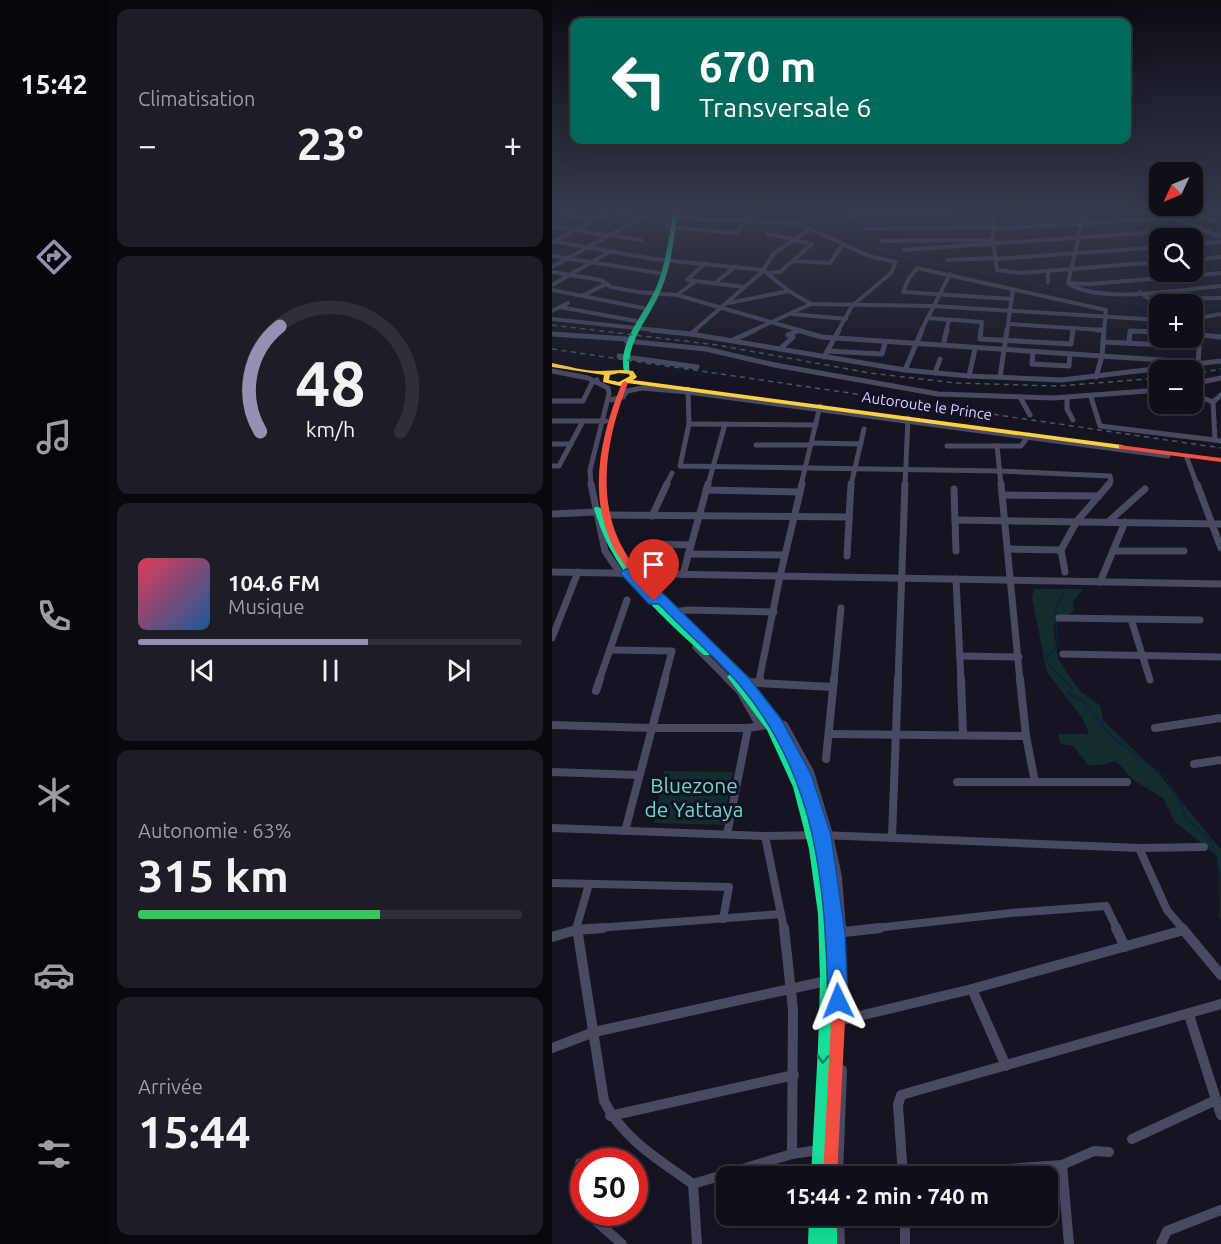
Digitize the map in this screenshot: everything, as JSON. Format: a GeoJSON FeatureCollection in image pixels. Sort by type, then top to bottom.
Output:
{"type":"FeatureCollection","features":[{"type":"Feature","properties":{"kind":"main road"},"geometry":{"type":"LineString","coordinates":[[599,512],[601,469],[614,400],[614,379],[634,326],[655,292],[661,267]]}},
{"type":"Feature","properties":{"kind":"main road"},"geometry":{"type":"LineString","coordinates":[[634,326],[655,292],[662,267]]}},
{"type":"Feature","properties":{"kind":"main road","name":"Autoroute le Prince"},"geometry":{"type":"LineString","coordinates":[[552,368],[688,390],[1221,460]]}},
{"type":"Feature","properties":{"kind":"main road","name":"Autoroute le Prince"},"geometry":{"type":"LineString","coordinates":[[614,379],[690,386],[1221,460]]}},
{"type":"Feature","properties":{"kind":"main road"},"geometry":{"type":"LineString","coordinates":[[614,400],[604,421],[596,469],[595,492],[599,512],[620,552],[627,573],[737,683],[806,773],[822,835],[839,932],[841,1021]]}},
{"type":"Feature","properties":{"kind":"main road"},"geometry":{"type":"LineString","coordinates":[[627,573],[674,612],[744,681],[768,724],[822,835],[820,878],[826,981],[818,1166]]}},
{"type":"Feature","properties":{"kind":"main road"},"geometry":{"type":"LineString","coordinates":[[831,1166],[835,1139]]}},
{"type":"Feature","properties":{"kind":"main road"},"geometry":{"type":"LineString","coordinates":[[816,1244],[817,1226]]}},
{"type":"Feature","properties":{"kind":"main road"},"geometry":{"type":"LineString","coordinates":[[829,1244],[830,1226]]}},
{"type":"Feature","properties":{"kind":"street"},"geometry":{"type":"LineString","coordinates":[[552,285],[583,267]]}},
{"type":"Feature","properties":{"kind":"street"},"geometry":{"type":"LineString","coordinates":[[618,267],[659,273]]}},
{"type":"Feature","properties":{"kind":"street"},"geometry":{"type":"LineString","coordinates":[[701,267],[687,280],[745,286]]}},
{"type":"Feature","properties":{"kind":"street"},"geometry":{"type":"LineString","coordinates":[[715,283],[735,267]]}},
{"type":"Feature","properties":{"kind":"street"},"geometry":{"type":"LineString","coordinates":[[742,267],[780,272],[786,267]]}},
{"type":"Feature","properties":{"kind":"street"},"geometry":{"type":"LineString","coordinates":[[691,334],[767,267]]}},
{"type":"Feature","properties":{"kind":"street"},"geometry":{"type":"LineString","coordinates":[[824,357],[852,306],[891,273],[894,267]]}},
{"type":"Feature","properties":{"kind":"street"},"geometry":{"type":"LineString","coordinates":[[997,267],[997,270],[1020,273],[1096,267]]}},
{"type":"Feature","properties":{"kind":"street"},"geometry":{"type":"LineString","coordinates":[[1012,299],[903,292],[909,278],[917,268],[1105,310],[1102,356],[1096,377]]}},
{"type":"Feature","properties":{"kind":"street"},"geometry":{"type":"LineString","coordinates":[[1068,283],[1071,269]]}},
{"type":"Feature","properties":{"kind":"street"},"geometry":{"type":"LineString","coordinates":[[765,271],[789,291],[811,304],[933,306],[1149,320]]}},
{"type":"Feature","properties":{"kind":"street"},"geometry":{"type":"LineString","coordinates":[[1048,271],[1048,282]]}},
{"type":"Feature","properties":{"kind":"street"},"geometry":{"type":"LineString","coordinates":[[552,272],[601,280],[606,284],[638,292],[677,295],[723,305],[797,331],[834,339],[1157,360]]}},
{"type":"Feature","properties":{"kind":"street"},"geometry":{"type":"LineString","coordinates":[[1068,283],[1090,284],[1221,273]]}},
{"type":"Feature","properties":{"kind":"street"},"geometry":{"type":"LineString","coordinates":[[905,370],[927,318],[950,274]]}},
{"type":"Feature","properties":{"kind":"street"},"geometry":{"type":"LineString","coordinates":[[677,295],[696,281]]}},
{"type":"Feature","properties":{"kind":"street"},"geometry":{"type":"LineString","coordinates":[[1068,283],[1078,290],[1099,295],[1221,286]]}},
{"type":"Feature","properties":{"kind":"street"},"geometry":{"type":"LineString","coordinates":[[581,297],[606,284]]}},
{"type":"Feature","properties":{"kind":"street"},"geometry":{"type":"LineString","coordinates":[[552,290],[644,308]]}},
{"type":"Feature","properties":{"kind":"street"},"geometry":{"type":"LineString","coordinates":[[1000,377],[1010,324],[1013,290]]}},
{"type":"Feature","properties":{"kind":"street"},"geometry":{"type":"LineString","coordinates":[[723,305],[789,291]]}},
{"type":"Feature","properties":{"kind":"street"},"geometry":{"type":"LineString","coordinates":[[1140,292],[1149,299],[1221,298]]}},
{"type":"Feature","properties":{"kind":"street"},"geometry":{"type":"LineString","coordinates":[[555,308],[568,303]]}},
{"type":"Feature","properties":{"kind":"street"},"geometry":{"type":"LineString","coordinates":[[733,340],[811,304]]}},
{"type":"Feature","properties":{"kind":"street"},"geometry":{"type":"LineString","coordinates":[[555,308],[634,326]]}},
{"type":"Feature","properties":{"kind":"street"},"geometry":{"type":"LineString","coordinates":[[791,314],[846,318]]}},
{"type":"Feature","properties":{"kind":"street"},"geometry":{"type":"LineString","coordinates":[[1203,318],[1221,314]]}},
{"type":"Feature","properties":{"kind":"street"},"geometry":{"type":"LineString","coordinates":[[927,318],[981,321],[979,338],[1006,340],[1071,344],[1073,328]]}},
{"type":"Feature","properties":{"kind":"street"},"geometry":{"type":"LineString","coordinates":[[552,319],[634,326],[733,340],[905,370],[969,376],[1062,380],[1149,370]]}},
{"type":"Feature","properties":{"kind":"street"},"geometry":{"type":"LineString","coordinates":[[944,340],[950,320]]}},
{"type":"Feature","properties":{"kind":"street"},"geometry":{"type":"LineString","coordinates":[[1010,324],[1103,330]]}},
{"type":"Feature","properties":{"kind":"street"},"geometry":{"type":"LineString","coordinates":[[780,349],[793,337],[788,335],[797,331]]}},
{"type":"Feature","properties":{"kind":"street"},"geometry":{"type":"LineString","coordinates":[[1129,343],[1130,331],[1149,332]]}},
{"type":"Feature","properties":{"kind":"street"},"geometry":{"type":"LineString","coordinates":[[552,333],[706,349],[775,365],[938,394],[1067,398],[1149,391]]}},
{"type":"Feature","properties":{"kind":"street"},"geometry":{"type":"LineString","coordinates":[[1203,335],[1221,337]]}},
{"type":"Feature","properties":{"kind":"street"},"geometry":{"type":"LineString","coordinates":[[1103,342],[1149,344]]}},
{"type":"Feature","properties":{"kind":"street"},"geometry":{"type":"LineString","coordinates":[[828,351],[882,354],[885,343]]}},
{"type":"Feature","properties":{"kind":"street"},"geometry":{"type":"LineString","coordinates":[[969,376],[975,349]]}},
{"type":"Feature","properties":{"kind":"street"},"geometry":{"type":"LineString","coordinates":[[1033,352],[1032,364],[1055,366],[1069,366],[1070,354]]}},
{"type":"Feature","properties":{"kind":"street"},"geometry":{"type":"LineString","coordinates":[[621,357],[698,367]]}},
{"type":"Feature","properties":{"kind":"street"},"geometry":{"type":"LineString","coordinates":[[935,373],[940,359]]}},
{"type":"Feature","properties":{"kind":"street"},"geometry":{"type":"LineString","coordinates":[[1203,362],[1221,360]]}},
{"type":"Feature","properties":{"kind":"street"},"geometry":{"type":"LineString","coordinates":[[1203,382],[1221,378]]}},
{"type":"Feature","properties":{"kind":"street"},"geometry":{"type":"LineString","coordinates":[[552,401],[583,401],[592,383],[614,379],[604,421],[552,421]]}},
{"type":"Feature","properties":{"kind":"street"},"geometry":{"type":"LineString","coordinates":[[614,400],[623,397],[627,391],[642,388],[688,390],[690,424],[680,466],[999,471],[1110,477],[1111,481],[1077,521],[1061,550],[1065,572]]}},
{"type":"Feature","properties":{"kind":"street"},"geometry":{"type":"LineString","coordinates":[[1091,397],[1100,426],[1218,441],[1218,398],[1203,396]]}},
{"type":"Feature","properties":{"kind":"street"},"geometry":{"type":"LineString","coordinates":[[1020,397],[1030,415]]}},
{"type":"Feature","properties":{"kind":"street"},"geometry":{"type":"LineString","coordinates":[[1067,398],[1067,409],[1073,420]]}},
{"type":"Feature","properties":{"kind":"street"},"geometry":{"type":"LineString","coordinates":[[759,683],[780,576],[819,408]]}},
{"type":"Feature","properties":{"kind":"street"},"geometry":{"type":"LineString","coordinates":[[892,837],[908,420]]}},
{"type":"Feature","properties":{"kind":"street"},"geometry":{"type":"LineString","coordinates":[[552,466],[559,466],[583,421]]}},
{"type":"Feature","properties":{"kind":"street"},"geometry":{"type":"LineString","coordinates":[[690,424],[816,425]]}},
{"type":"Feature","properties":{"kind":"street"},"geometry":{"type":"LineString","coordinates":[[683,574],[725,424]]}},
{"type":"Feature","properties":{"kind":"street"},"geometry":{"type":"LineString","coordinates":[[847,556],[851,484],[864,429]]}},
{"type":"Feature","properties":{"kind":"street"},"geometry":{"type":"LineString","coordinates":[[947,446],[1021,446],[1029,436],[1187,458],[1221,460]]}},
{"type":"Feature","properties":{"kind":"street"},"geometry":{"type":"LineString","coordinates":[[552,444],[571,444]]}},
{"type":"Feature","properties":{"kind":"street"},"geometry":{"type":"LineString","coordinates":[[756,445],[861,444]]}},
{"type":"Feature","properties":{"kind":"street"},"geometry":{"type":"LineString","coordinates":[[997,446],[1026,736],[1035,782]]}},
{"type":"Feature","properties":{"kind":"street"},"geometry":{"type":"LineString","coordinates":[[1187,458],[1221,548]]}},
{"type":"Feature","properties":{"kind":"street"},"geometry":{"type":"LineString","coordinates":[[652,516],[672,473]]}},
{"type":"Feature","properties":{"kind":"street"},"geometry":{"type":"LineString","coordinates":[[954,489],[956,551]]}},
{"type":"Feature","properties":{"kind":"street"},"geometry":{"type":"LineString","coordinates":[[1108,522],[1145,489]]}},
{"type":"Feature","properties":{"kind":"street"},"geometry":{"type":"LineString","coordinates":[[706,490],[800,492]]}},
{"type":"Feature","properties":{"kind":"street"},"geometry":{"type":"LineString","coordinates":[[1002,495],[1099,496]]}},
{"type":"Feature","properties":{"kind":"street"},"geometry":{"type":"LineString","coordinates":[[599,512],[605,550],[627,573]]}},
{"type":"Feature","properties":{"kind":"street"},"geometry":{"type":"LineString","coordinates":[[552,514],[599,512],[699,517],[849,517]]}},
{"type":"Feature","properties":{"kind":"street"},"geometry":{"type":"LineString","coordinates":[[955,520],[1221,524]]}},
{"type":"Feature","properties":{"kind":"street"},"geometry":{"type":"LineString","coordinates":[[1100,582],[1125,522]]}},
{"type":"Feature","properties":{"kind":"street"},"geometry":{"type":"LineString","coordinates":[[648,544],[691,545]]}},
{"type":"Feature","properties":{"kind":"street"},"geometry":{"type":"LineString","coordinates":[[1008,549],[1061,550]]}},
{"type":"Feature","properties":{"kind":"street"},"geometry":{"type":"LineString","coordinates":[[1113,551],[1184,551]]}},
{"type":"Feature","properties":{"kind":"street"},"geometry":{"type":"LineString","coordinates":[[688,554],[785,555]]}},
{"type":"Feature","properties":{"kind":"street"},"geometry":{"type":"LineString","coordinates":[[552,572],[1221,584]]}},
{"type":"Feature","properties":{"kind":"street"},"geometry":{"type":"LineString","coordinates":[[552,638],[578,572]]}},
{"type":"Feature","properties":{"kind":"street"},"geometry":{"type":"LineString","coordinates":[[956,579],[963,735]]}},
{"type":"Feature","properties":{"kind":"street"},"geometry":{"type":"LineString","coordinates":[[596,690],[627,600]]}},
{"type":"Feature","properties":{"kind":"street"},"geometry":{"type":"LineString","coordinates":[[826,759],[841,608]]}},
{"type":"Feature","properties":{"kind":"street"},"geometry":{"type":"LineString","coordinates":[[674,612],[688,610],[774,612]]}},
{"type":"Feature","properties":{"kind":"street"},"geometry":{"type":"LineString","coordinates":[[1059,618],[1200,620]]}},
{"type":"Feature","properties":{"kind":"street"},"geometry":{"type":"LineString","coordinates":[[1131,619],[1150,680]]}},
{"type":"Feature","properties":{"kind":"street"},"geometry":{"type":"LineString","coordinates":[[611,650],[672,651],[625,831]]}},
{"type":"Feature","properties":{"kind":"street"},"geometry":{"type":"LineString","coordinates":[[1064,654],[1221,657]]}},
{"type":"Feature","properties":{"kind":"street"},"geometry":{"type":"LineString","coordinates":[[960,656],[1019,657]]}},
{"type":"Feature","properties":{"kind":"street"},"geometry":{"type":"LineString","coordinates":[[744,681],[833,687]]}},
{"type":"Feature","properties":{"kind":"street"},"geometry":{"type":"LineString","coordinates":[[1155,728],[1221,718]]}},
{"type":"Feature","properties":{"kind":"street"},"geometry":{"type":"LineString","coordinates":[[552,725],[748,728],[768,724]]}},
{"type":"Feature","properties":{"kind":"street"},"geometry":{"type":"LineString","coordinates":[[727,834],[748,728]]}},
{"type":"Feature","properties":{"kind":"street"},"geometry":{"type":"LineString","coordinates":[[829,734],[1026,736]]}},
{"type":"Feature","properties":{"kind":"street"},"geometry":{"type":"LineString","coordinates":[[1194,764],[1221,760]]}},
{"type":"Feature","properties":{"kind":"street"},"geometry":{"type":"LineString","coordinates":[[552,772],[639,775]]}},
{"type":"Feature","properties":{"kind":"street"},"geometry":{"type":"LineString","coordinates":[[957,782],[1127,782]]}},
{"type":"Feature","properties":{"kind":"street"},"geometry":{"type":"LineString","coordinates":[[552,828],[765,836],[892,837],[1139,848],[1204,847]]}},
{"type":"Feature","properties":{"kind":"street"},"geometry":{"type":"LineString","coordinates":[[765,836],[781,914],[792,987],[794,1075],[792,1154]]}},
{"type":"Feature","properties":{"kind":"street"},"geometry":{"type":"LineString","coordinates":[[1139,848],[1167,910],[1221,975]]}},
{"type":"Feature","properties":{"kind":"street"},"geometry":{"type":"LineString","coordinates":[[552,883],[729,887],[723,919]]}},
{"type":"Feature","properties":{"kind":"street"},"geometry":{"type":"LineString","coordinates":[[589,884],[576,930],[604,1101],[610,1116],[623,1131],[693,1184],[697,1244]]}},
{"type":"Feature","properties":{"kind":"street"},"geometry":{"type":"LineString","coordinates":[[839,932],[1011,913],[1106,906],[1125,947]]}},
{"type":"Feature","properties":{"kind":"street"},"geometry":{"type":"LineString","coordinates":[[552,937],[576,930],[781,914]]}},
{"type":"Feature","properties":{"kind":"street"},"geometry":{"type":"LineString","coordinates":[[837,1166],[835,1139],[841,1021],[972,989],[1184,930]]}},
{"type":"Feature","properties":{"kind":"street"},"geometry":{"type":"LineString","coordinates":[[552,1048],[594,1032],[826,981]]}},
{"type":"Feature","properties":{"kind":"street"},"geometry":{"type":"LineString","coordinates":[[972,989],[1006,1066]]}},
{"type":"Feature","properties":{"kind":"street"},"geometry":{"type":"LineString","coordinates":[[902,1166],[898,1105],[901,1095],[1189,1015],[1221,1004]]}},
{"type":"Feature","properties":{"kind":"street"},"geometry":{"type":"LineString","coordinates":[[1189,1015],[1221,1115]]}},
{"type":"Feature","properties":{"kind":"street"},"geometry":{"type":"LineString","coordinates":[[610,1116],[794,1075]]}},
{"type":"Feature","properties":{"kind":"street"},"geometry":{"type":"LineString","coordinates":[[1132,1139],[1216,1100]]}},
{"type":"Feature","properties":{"kind":"street"},"geometry":{"type":"LineString","coordinates":[[693,1184],[792,1154],[819,1150]]}},
{"type":"Feature","properties":{"kind":"street"},"geometry":{"type":"LineString","coordinates":[[1048,1166],[1062,1165],[1094,1151],[1109,1152]]}},
{"type":"Feature","properties":{"kind":"street"},"geometry":{"type":"LineString","coordinates":[[1062,1165],[1069,1244]]}},
{"type":"Feature","properties":{"kind":"street"},"geometry":{"type":"LineString","coordinates":[[1161,1244],[1167,1231],[1221,1210]]}},
{"type":"Feature","properties":{"kind":"street"},"geometry":{"type":"LineString","coordinates":[[602,1226],[622,1244]]}},
{"type":"Feature","properties":{"kind":"street"},"geometry":{"type":"LineString","coordinates":[[839,1226],[840,1244]]}},
{"type":"Feature","properties":{"kind":"street"},"geometry":{"type":"LineString","coordinates":[[905,1226],[906,1244]]}},
{"type":"Feature","properties":{"kind":"green space"},"geometry":{"type":"Polygon","coordinates":[[[1034,589],[1083,589],[1073,602],[1074,610],[1053,626],[1058,659],[1080,691],[1100,705],[1103,720],[1159,774],[1221,850],[1221,920],[1219,918],[1220,886],[1217,856],[1175,822],[1163,798],[1132,779],[1116,761],[1101,765],[1088,765],[1073,746],[1060,744],[1058,734],[1089,734],[1083,719],[1047,672],[1032,599],[1034,589]]]}},
{"type":"Feature","properties":{"kind":"green space","name":"Bluezone de Yattaya"},"geometry":{"type":"Polygon","coordinates":[[[664,771],[733,772],[723,825],[654,823],[664,771]]]}},
{"type":"Feature","properties":{"kind":"waterway"},"geometry":{"type":"LineString","coordinates":[[952,267],[1016,276],[1041,286],[1084,296],[1149,305]]}},
{"type":"Feature","properties":{"kind":"waterway"},"geometry":{"type":"LineString","coordinates":[[1203,307],[1221,305]]}},
{"type":"Feature","properties":{"kind":"waterway"},"geometry":{"type":"LineString","coordinates":[[1065,589],[1055,610],[1058,646],[1046,657],[1050,666],[1072,688],[1068,694],[1082,700],[1111,736],[1165,777],[1180,801],[1185,816],[1212,842],[1221,878]]}},
{"type":"Feature","properties":{"kind":"railway"},"geometry":{"type":"LineString","coordinates":[[552,325],[717,345],[870,373],[956,383],[1058,386],[1149,379]]}},
{"type":"Feature","properties":{"kind":"railway"},"geometry":{"type":"LineString","coordinates":[[552,349],[1221,448]]}},
{"type":"Feature","properties":{"kind":"railway"},"geometry":{"type":"LineString","coordinates":[[1203,372],[1221,369]]}},
{"type":"Feature","properties":{"kind":"traffic: fast"},"geometry":{"type":"LineString","coordinates":[[626,371],[631,339],[653,301],[665,267]]}},
{"type":"Feature","properties":{"kind":"traffic: fast"},"geometry":{"type":"LineString","coordinates":[[598,509],[606,532],[628,571],[657,605],[707,653]]}},
{"type":"Feature","properties":{"kind":"traffic: fast"},"geometry":{"type":"LineString","coordinates":[[684,622],[761,701],[803,774],[810,790],[822,835],[836,950]]}},
{"type":"Feature","properties":{"kind":"traffic: fast"},"geometry":{"type":"LineString","coordinates":[[732,677],[771,729],[798,787],[815,849],[824,914],[826,980],[819,1166]]}},
{"type":"Feature","properties":{"kind":"traffic: fast"},"geometry":{"type":"LineString","coordinates":[[816,1244],[817,1226]]}},
{"type":"Feature","properties":{"kind":"traffic: fast"},"geometry":{"type":"LineString","coordinates":[[829,1226],[829,1244]]}},
{"type":"Feature","properties":{"kind":"traffic: slow"},"geometry":{"type":"LineString","coordinates":[[552,365],[599,373],[611,372]]}},
{"type":"Feature","properties":{"kind":"traffic: slow"},"geometry":{"type":"LineString","coordinates":[[619,371],[631,372],[634,377],[620,384],[605,381],[607,374],[619,371]]}},
{"type":"Feature","properties":{"kind":"traffic: slow"},"geometry":{"type":"LineString","coordinates":[[628,381],[1122,447]]}},
{"type":"Feature","properties":{"kind":"traffic: jam"},"geometry":{"type":"LineString","coordinates":[[625,383],[608,431],[602,481],[604,505],[610,529],[620,552],[635,573],[684,622]]}},
{"type":"Feature","properties":{"kind":"traffic: jam"},"geometry":{"type":"LineString","coordinates":[[1122,447],[1221,460]]}},
{"type":"Feature","properties":{"kind":"traffic: jam"},"geometry":{"type":"LineString","coordinates":[[831,1166],[838,1021],[836,950]]}},
{"type":"Feature","properties":{"kind":"route"},"geometry":{"type":"LineString","coordinates":[[654,601],[626,573],[635,573],[744,681],[761,701],[775,723],[803,774],[810,790],[822,835],[835,933],[838,1001]]}}]}
